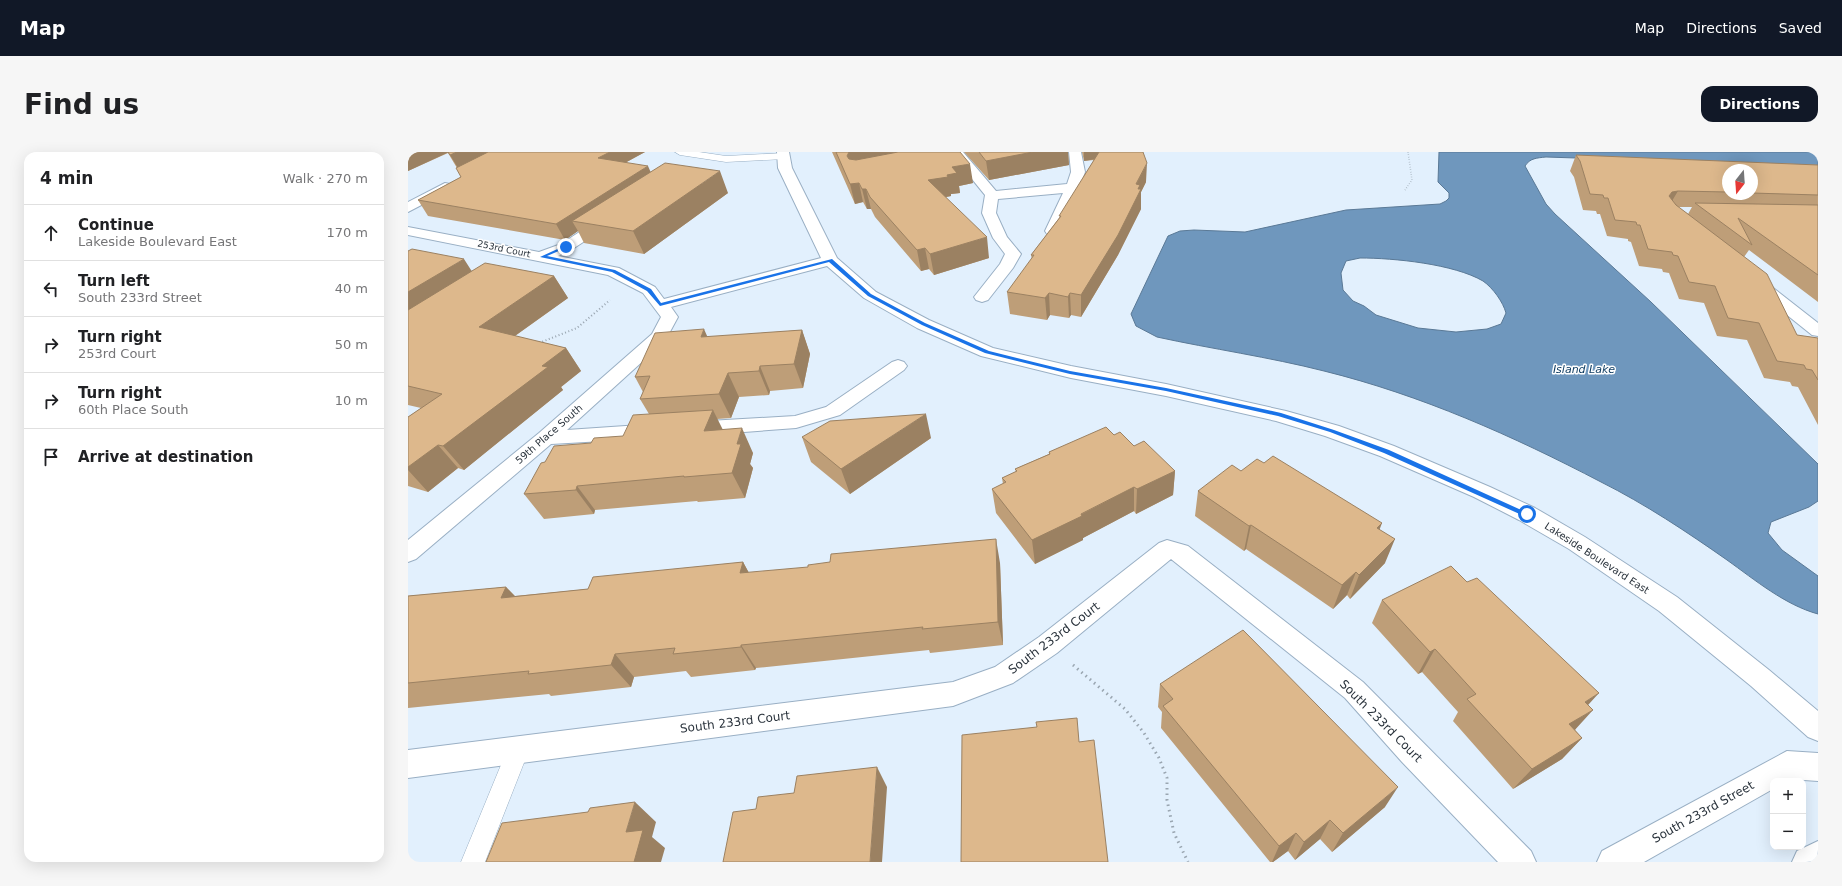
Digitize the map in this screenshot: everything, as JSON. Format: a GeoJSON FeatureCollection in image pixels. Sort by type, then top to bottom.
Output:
{"type":"FeatureCollection","features":[{"type":"Feature","properties":{"kind":"street"},"geometry":{"type":"LineString","coordinates":[[1052,231],[1078,172],[1075,152]]}},
{"type":"Feature","properties":{"kind":"street","name":"Lakeside Boulevard East"},"geometry":{"type":"LineString","coordinates":[[783,154],[785,168],[830,260],[870,295],[924,324],[987,352],[1070,372],[1166,390],[1279,415],[1332,431],[1386,451],[1482,492],[1527,514],[1577,543],[1668,604],[1760,678],[1818,728]]}},
{"type":"Feature","properties":{"kind":"street"},"geometry":{"type":"LineString","coordinates":[[952,155],[992,195]]}},
{"type":"Feature","properties":{"kind":"street"},"geometry":{"type":"LineString","coordinates":[[408,208],[458,180]]}},
{"type":"Feature","properties":{"kind":"street"},"geometry":{"type":"LineString","coordinates":[[992,195],[1072,188]]}},
{"type":"Feature","properties":{"kind":"street"},"geometry":{"type":"LineString","coordinates":[[982,297],[1007,265],[1013,254],[1000,238],[989,213],[992,195]]}},
{"type":"Feature","properties":{"kind":"street"},"geometry":{"type":"LineString","coordinates":[[517,265],[566,247],[617,214]]}},
{"type":"Feature","properties":{"kind":"street","name":"253rd Court"},"geometry":{"type":"LineString","coordinates":[[408,231],[613,271],[649,290],[660,305]]}},
{"type":"Feature","properties":{"kind":"street"},"geometry":{"type":"LineString","coordinates":[[660,305],[830,260]]}},
{"type":"Feature","properties":{"kind":"street"},"geometry":{"type":"LineString","coordinates":[[1746,274],[1818,331]]}},
{"type":"Feature","properties":{"kind":"street","name":"59th Place South"},"geometry":{"type":"LineString","coordinates":[[408,553],[546,438],[659,337],[670,317],[660,305]]}},
{"type":"Feature","properties":{"kind":"street"},"geometry":{"type":"LineString","coordinates":[[546,438],[796,422],[833,411],[898,366]]}},
{"type":"Feature","properties":{"kind":"street","name":"South 233rd Court"},"geometry":{"type":"LineString","coordinates":[[408,764],[953,694],[1004,675],[1048,644],[1166,550],[1180,552],[1354,690],[1412,752],[1520,862]]}},
{"type":"Feature","properties":{"kind":"street","name":"South 233rd Street"},"geometry":{"type":"LineString","coordinates":[[1612,862],[1787,766],[1818,767]]}},
{"type":"Feature","properties":{"kind":"street"},"geometry":{"type":"LineString","coordinates":[[1808,862],[1818,856]]}},
{"type":"Feature","properties":{"kind":"lane"},"geometry":{"type":"LineString","coordinates":[[680,152],[726,159],[783,154]]}},
{"type":"Feature","properties":{"kind":"lane"},"geometry":{"type":"LineString","coordinates":[[473,862],[518,750]]}},
{"type":"Feature","properties":{"kind":"path"},"geometry":{"type":"LineString","coordinates":[[1405,190],[1412,180],[1408,152]]}},
{"type":"Feature","properties":{"kind":"path"},"geometry":{"type":"LineString","coordinates":[[536,344],[569,333],[582,326],[598,313],[607,301],[636,283]]}},
{"type":"Feature","properties":{"kind":"path"},"geometry":{"type":"LineString","coordinates":[[1048,644],[1125,709],[1144,733],[1159,758],[1168,778],[1166,800],[1174,833],[1188,862]]}},
{"type":"Feature","properties":{"kind":"water","name":"Island Lake"},"geometry":{"type":"Polygon","coordinates":[[[1439,152],[1818,152],[1818,166],[1546,157],[1531,160],[1525,166],[1546,204],[1555,214],[1651,302],[1818,464],[1818,501],[1809,507],[1771,522],[1768,533],[1782,550],[1818,576],[1818,614],[1794,605],[1759,584],[1697,539],[1634,500],[1568,465],[1466,418],[1396,392],[1324,371],[1282,361],[1157,337],[1136,326],[1131,314],[1168,236],[1180,231],[1194,230],[1245,232],[1346,210],[1440,204],[1449,198],[1449,193],[1438,182],[1439,152]],[[1360,258],[1346,261],[1341,273],[1343,290],[1353,301],[1364,306],[1376,315],[1418,328],[1456,332],[1487,329],[1501,324],[1506,313],[1505,309],[1494,291],[1483,281],[1456,270],[1406,261],[1360,258]]]}},
{"type":"Feature","properties":{"kind":"building"},"geometry":{"type":"Polygon","coordinates":[[[448,152],[457,152],[450,155],[448,152]]]}},
{"type":"Feature","properties":{"kind":"building"},"geometry":{"type":"Polygon","coordinates":[[[488,152],[610,152],[598,158],[648,166],[556,224],[418,200],[461,177],[456,168],[488,152]]]}},
{"type":"Feature","properties":{"kind":"building"},"geometry":{"type":"Polygon","coordinates":[[[836,152],[849,152],[847,156],[849,159],[856,160],[898,152],[960,152],[970,164],[952,167],[957,173],[947,175],[948,177],[928,180],[987,237],[930,254],[925,248],[917,250],[870,197],[866,189],[862,189],[859,183],[850,184],[836,152]]]}},
{"type":"Feature","properties":{"kind":"building"},"geometry":{"type":"Polygon","coordinates":[[[979,152],[1033,152],[986,161],[979,152]]]}},
{"type":"Feature","properties":{"kind":"building"},"geometry":{"type":"Polygon","coordinates":[[[1099,152],[1143,152],[1147,163],[1136,184],[1140,185],[1138,189],[1141,189],[1118,235],[1081,295],[1070,293],[1068,297],[1049,293],[1045,298],[1007,292],[1034,255],[1031,255],[1061,216],[1059,216],[1099,152]]]}},
{"type":"Feature","properties":{"kind":"building"},"geometry":{"type":"Polygon","coordinates":[[[1576,155],[1818,165],[1818,195],[1758,193],[1758,164],[1722,164],[1722,192],[1678,191],[1672,192],[1669,196],[1676,205],[1767,274],[1797,335],[1818,338],[1818,380],[1812,370],[1806,369],[1804,365],[1777,361],[1759,323],[1728,318],[1715,286],[1689,282],[1678,256],[1673,255],[1672,252],[1648,249],[1640,225],[1637,225],[1636,222],[1615,220],[1608,198],[1604,198],[1603,195],[1590,194],[1580,161],[1576,155]]]}},
{"type":"Feature","properties":{"kind":"building"},"geometry":{"type":"Polygon","coordinates":[[[665,163],[720,171],[633,231],[572,221],[665,163]]]}},
{"type":"Feature","properties":{"kind":"building"},"geometry":{"type":"Polygon","coordinates":[[[1695,203],[1818,205],[1818,275],[1738,218],[1752,245],[1695,203]]]}},
{"type":"Feature","properties":{"kind":"building"},"geometry":{"type":"Polygon","coordinates":[[[412,249],[464,259],[408,292],[408,251],[412,249]]]}},
{"type":"Feature","properties":{"kind":"building"},"geometry":{"type":"Polygon","coordinates":[[[485,263],[554,276],[479,327],[566,348],[542,366],[548,367],[443,446],[438,445],[408,467],[408,417],[442,394],[408,386],[408,310],[485,263]]]}},
{"type":"Feature","properties":{"kind":"building"},"geometry":{"type":"Polygon","coordinates":[[[704,329],[701,337],[802,330],[794,364],[760,366],[759,371],[728,373],[719,394],[640,399],[650,376],[635,377],[655,333],[704,329]]]}},
{"type":"Feature","properties":{"kind":"building"},"geometry":{"type":"Polygon","coordinates":[[[713,410],[704,431],[742,428],[737,444],[741,444],[732,473],[577,486],[576,490],[524,494],[541,463],[545,462],[554,446],[591,443],[594,438],[623,436],[633,415],[713,410]]]}},
{"type":"Feature","properties":{"kind":"building"},"geometry":{"type":"Polygon","coordinates":[[[926,414],[841,469],[802,437],[830,421],[926,414]]]}},
{"type":"Feature","properties":{"kind":"building"},"geometry":{"type":"Polygon","coordinates":[[[1106,427],[1114,435],[1120,432],[1134,446],[1144,441],[1175,471],[1137,489],[1134,487],[1081,514],[1082,516],[1032,540],[992,489],[1006,482],[1002,478],[1017,471],[1015,469],[1106,427]]]}},
{"type":"Feature","properties":{"kind":"building"},"geometry":{"type":"Polygon","coordinates":[[[1273,456],[1382,523],[1377,528],[1395,539],[1359,575],[1356,572],[1342,585],[1251,525],[1249,526],[1198,491],[1232,465],[1241,471],[1257,459],[1264,463],[1273,456]]]}},
{"type":"Feature","properties":{"kind":"building"},"geometry":{"type":"Polygon","coordinates":[[[996,539],[998,622],[922,629],[923,627],[741,645],[741,647],[673,654],[675,648],[615,654],[611,665],[528,674],[529,671],[408,683],[408,596],[506,587],[501,598],[588,589],[593,577],[743,562],[740,573],[808,567],[808,565],[830,562],[831,554],[996,539]]]}},
{"type":"Feature","properties":{"kind":"building"},"geometry":{"type":"Polygon","coordinates":[[[1451,566],[1467,582],[1477,578],[1599,693],[1585,702],[1593,710],[1569,724],[1582,738],[1532,769],[1467,699],[1476,694],[1435,649],[1430,652],[1382,600],[1451,566]]]}},
{"type":"Feature","properties":{"kind":"building"},"geometry":{"type":"Polygon","coordinates":[[[1243,630],[1398,787],[1343,833],[1330,820],[1304,842],[1296,833],[1279,846],[1163,706],[1173,699],[1160,684],[1243,630]]]}},
{"type":"Feature","properties":{"kind":"building"},"geometry":{"type":"Polygon","coordinates":[[[1077,718],[1079,742],[1094,740],[1108,862],[961,862],[962,735],[1037,727],[1036,722],[1077,718]]]}},
{"type":"Feature","properties":{"kind":"building"},"geometry":{"type":"Polygon","coordinates":[[[877,767],[870,862],[723,862],[733,812],[756,809],[758,797],[794,793],[797,776],[877,767]]]}},
{"type":"Feature","properties":{"kind":"building"},"geometry":{"type":"Polygon","coordinates":[[[635,802],[626,832],[643,830],[634,862],[486,862],[502,823],[588,812],[590,808],[635,802]]]}},
{"type":"Feature","properties":{"kind":"route"},"geometry":{"type":"LineString","coordinates":[[566,247],[542,257],[613,271],[649,290],[660,305],[830,260],[870,295],[924,324],[987,352],[1070,372],[1166,390],[1279,415],[1332,431],[1386,451],[1482,492],[1527,514]]}}]}
